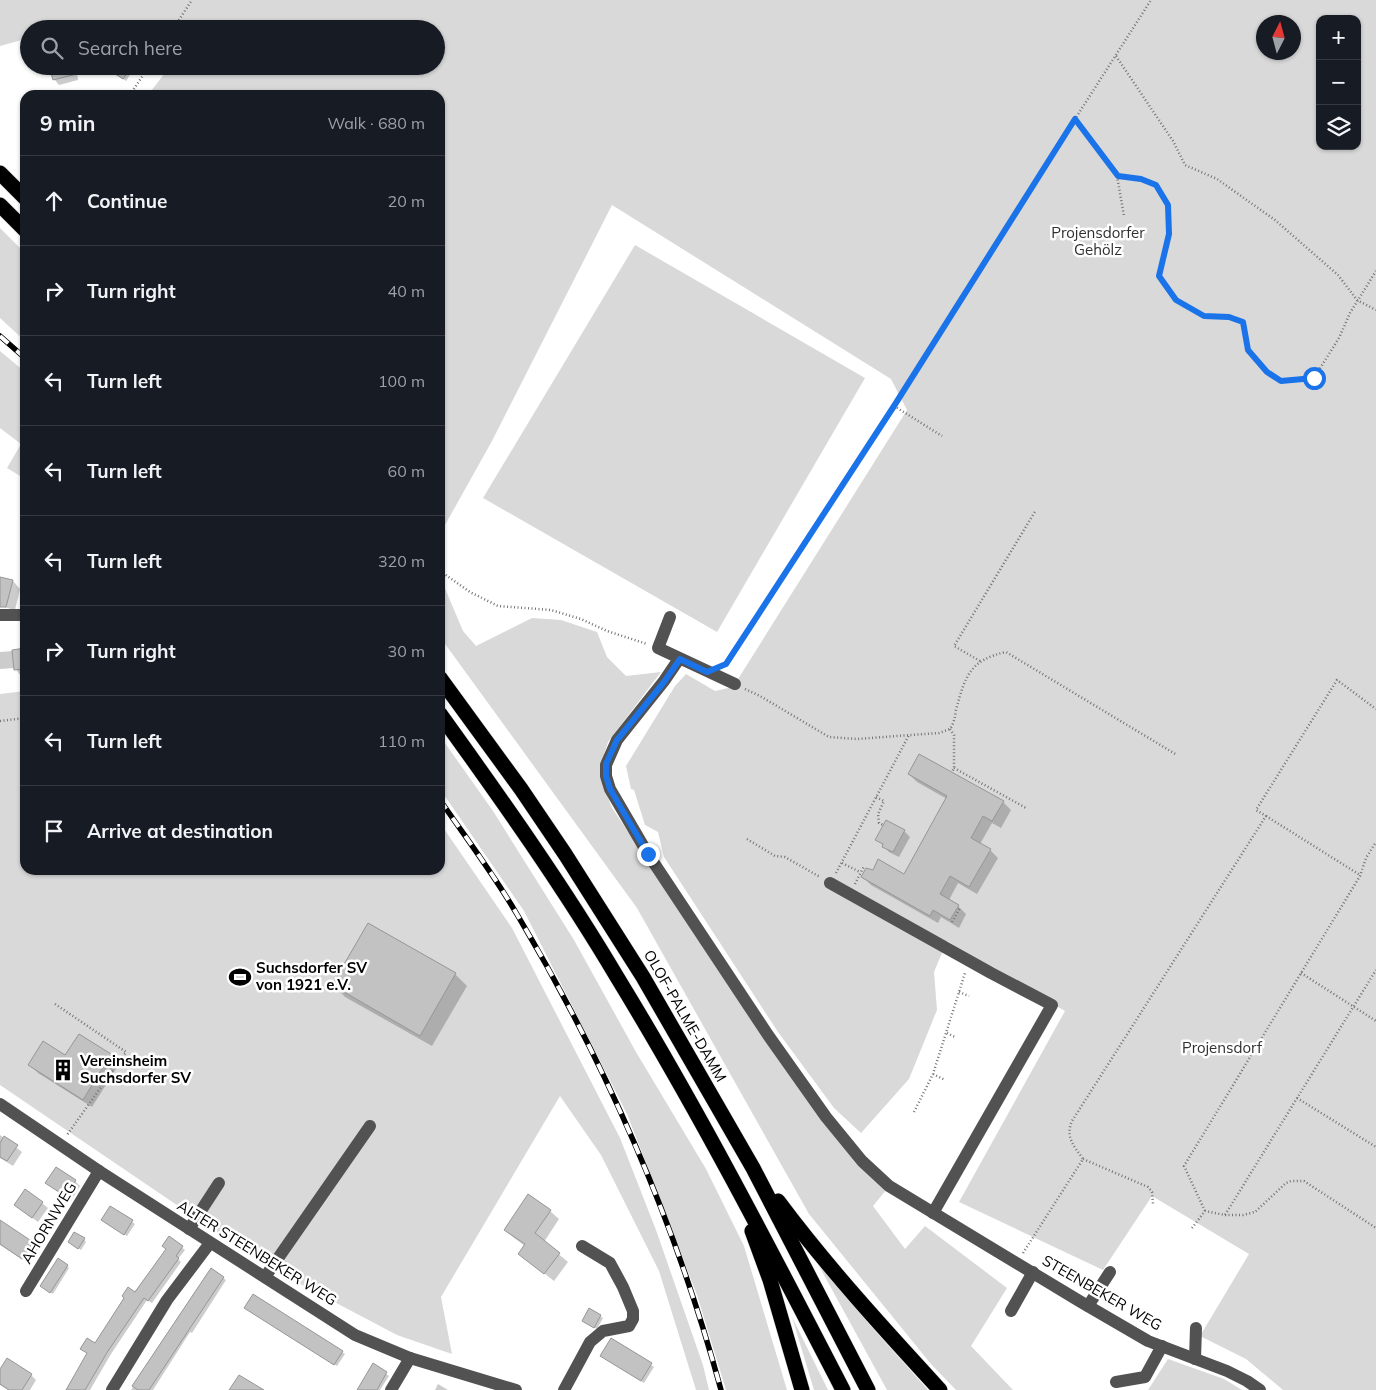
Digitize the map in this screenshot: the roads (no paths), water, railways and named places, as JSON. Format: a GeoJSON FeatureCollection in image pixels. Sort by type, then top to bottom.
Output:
{"type":"FeatureCollection","features":[{"type":"Feature","properties":{"kind":"highway"},"geometry":{"type":"LineString","coordinates":[[0,173],[20,193]]}},
{"type":"Feature","properties":{"kind":"highway"},"geometry":{"type":"LineString","coordinates":[[0,205],[20,225]]}},
{"type":"Feature","properties":{"kind":"highway","name":"OLOF-PALME-DAMM"},"geometry":{"type":"LineString","coordinates":[[445,685],[521,789],[644,977],[753,1168],[868,1390]]}},
{"type":"Feature","properties":{"kind":"highway"},"geometry":{"type":"LineString","coordinates":[[445,721],[538,853],[607,960],[731,1174],[843,1390]]}},
{"type":"Feature","properties":{"kind":"highway"},"geometry":{"type":"LineString","coordinates":[[753,1168],[809,1242],[862,1305],[940,1390]]}},
{"type":"Feature","properties":{"kind":"highway"},"geometry":{"type":"LineString","coordinates":[[731,1174],[770,1280],[802,1390]]}},
{"type":"Feature","properties":{"kind":"street"},"geometry":{"type":"LineString","coordinates":[[0,615],[20,615]]}},
{"type":"Feature","properties":{"kind":"street"},"geometry":{"type":"LineString","coordinates":[[670,617],[658,648],[735,684]]}},
{"type":"Feature","properties":{"kind":"street","name":"STEENBEKER WEG"},"geometry":{"type":"LineString","coordinates":[[680,659],[617,740],[606,764],[606,776],[610,789],[648,854],[768,1035],[826,1117],[862,1161],[889,1186],[1148,1341],[1247,1381],[1260,1390]]}},
{"type":"Feature","properties":{"kind":"street"},"geometry":{"type":"LineString","coordinates":[[830,883],[1052,1005],[933,1212]]}},
{"type":"Feature","properties":{"kind":"street","name":"ALTER STEENBEKER WEG"},"geometry":{"type":"LineString","coordinates":[[0,1104],[99,1171],[355,1335],[410,1358],[516,1390]]}},
{"type":"Feature","properties":{"kind":"street"},"geometry":{"type":"LineString","coordinates":[[265,1277],[370,1126]]}},
{"type":"Feature","properties":{"kind":"street","name":"AHORNWEG"},"geometry":{"type":"LineString","coordinates":[[26,1291],[99,1171]]}},
{"type":"Feature","properties":{"kind":"street"},"geometry":{"type":"LineString","coordinates":[[189,1229],[219,1183]]}},
{"type":"Feature","properties":{"kind":"street"},"geometry":{"type":"LineString","coordinates":[[112,1390],[166,1300],[210,1243]]}},
{"type":"Feature","properties":{"kind":"street"},"geometry":{"type":"LineString","coordinates":[[564,1390],[590,1342],[603,1331],[629,1326],[633,1319],[633,1311],[610,1263],[582,1246]]}},
{"type":"Feature","properties":{"kind":"street"},"geometry":{"type":"LineString","coordinates":[[1011,1310],[1033,1272]]}},
{"type":"Feature","properties":{"kind":"street"},"geometry":{"type":"LineString","coordinates":[[1088,1306],[1110,1272]]}},
{"type":"Feature","properties":{"kind":"street"},"geometry":{"type":"LineString","coordinates":[[1195,1359],[1196,1328]]}},
{"type":"Feature","properties":{"kind":"street"},"geometry":{"type":"LineString","coordinates":[[1116,1382],[1145,1377],[1162,1346]]}},
{"type":"Feature","properties":{"kind":"street"},"geometry":{"type":"LineString","coordinates":[[391,1390],[410,1358]]}},
{"type":"Feature","properties":{"kind":"railway"},"geometry":{"type":"LineString","coordinates":[[0,336],[20,354]]}},
{"type":"Feature","properties":{"kind":"railway"},"geometry":{"type":"LineString","coordinates":[[445,807],[518,916],[581,1029],[609,1087],[636,1146],[683,1267],[721,1390]]}},
{"type":"Feature","properties":{"kind":"place","name":"Suchsdorfer SV von 1921 e.V."},"geometry":{"type":"Point","coordinates":[240,977]}},
{"type":"Feature","properties":{"kind":"place","name":"Vereinsheim Suchsdorfer SV"},"geometry":{"type":"Point","coordinates":[63,1070]}},
{"type":"Feature","properties":{"kind":"park label","name":"Projensdorfer Gehölz"},"geometry":{"type":"Point","coordinates":[1098,242]}},
{"type":"Feature","properties":{"kind":"park label","name":"Projensdorf"},"geometry":{"type":"Point","coordinates":[1222,1048]}}]}
